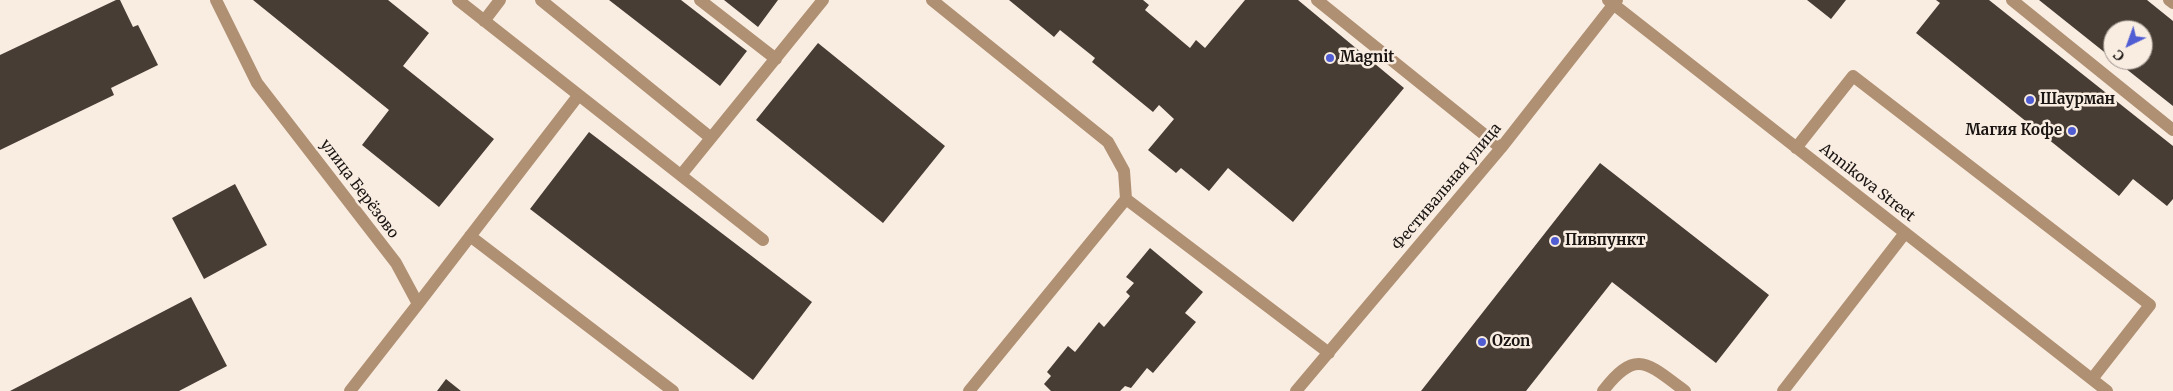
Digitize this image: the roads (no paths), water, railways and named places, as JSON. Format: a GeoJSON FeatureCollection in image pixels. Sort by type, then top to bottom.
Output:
{"type":"FeatureCollection","features":[{"type":"Feature","properties":{"kind":"street","name":"улица Берёзово"},"geometry":{"type":"LineString","coordinates":[[216,0],[257,83],[396,264],[418,304]]}},
{"type":"Feature","properties":{"kind":"street"},"geometry":{"type":"LineString","coordinates":[[458,0],[763,240]]}},
{"type":"Feature","properties":{"kind":"street"},"geometry":{"type":"LineString","coordinates":[[484,21],[500,0]]}},
{"type":"Feature","properties":{"kind":"street"},"geometry":{"type":"LineString","coordinates":[[540,0],[711,138]]}},
{"type":"Feature","properties":{"kind":"street"},"geometry":{"type":"LineString","coordinates":[[700,0],[776,59]]}},
{"type":"Feature","properties":{"kind":"street"},"geometry":{"type":"LineString","coordinates":[[681,175],[823,0]]}},
{"type":"Feature","properties":{"kind":"street"},"geometry":{"type":"LineString","coordinates":[[932,0],[1108,142],[1124,171],[1126,199],[969,391]]}},
{"type":"Feature","properties":{"kind":"street"},"geometry":{"type":"LineString","coordinates":[[1317,0],[1501,148]]}},
{"type":"Feature","properties":{"kind":"street"},"geometry":{"type":"LineString","coordinates":[[2012,0],[2173,130]]}},
{"type":"Feature","properties":{"kind":"street"},"geometry":{"type":"LineString","coordinates":[[2169,0],[2173,3]]}},
{"type":"Feature","properties":{"kind":"street","name":"Фестивальная улица"},"geometry":{"type":"LineString","coordinates":[[1296,391],[1501,148],[1613,2]]}},
{"type":"Feature","properties":{"kind":"street","name":"Annikova Street"},"geometry":{"type":"LineString","coordinates":[[1613,2],[2107,391]]}},
{"type":"Feature","properties":{"kind":"street"},"geometry":{"type":"LineString","coordinates":[[1796,148],[1853,76],[2150,305],[2092,379]]}},
{"type":"Feature","properties":{"kind":"street"},"geometry":{"type":"LineString","coordinates":[[350,391],[578,96]]}},
{"type":"Feature","properties":{"kind":"street"},"geometry":{"type":"LineString","coordinates":[[1126,199],[1329,353]]}},
{"type":"Feature","properties":{"kind":"street"},"geometry":{"type":"LineString","coordinates":[[1783,391],[1905,233]]}},
{"type":"Feature","properties":{"kind":"street"},"geometry":{"type":"LineString","coordinates":[[470,236],[673,391]]}},
{"type":"Feature","properties":{"kind":"street"},"geometry":{"type":"LineString","coordinates":[[1603,391],[1614,377],[1632,363],[1644,365],[1658,371],[1685,391]]}},
{"type":"Feature","properties":{"kind":"place","name":"Magnit"},"geometry":{"type":"Point","coordinates":[1330,58]}},
{"type":"Feature","properties":{"kind":"place","name":"Шаурман"},"geometry":{"type":"Point","coordinates":[2030,100]}},
{"type":"Feature","properties":{"kind":"place","name":"Магия Кофе"},"geometry":{"type":"Point","coordinates":[2072,131]}},
{"type":"Feature","properties":{"kind":"place","name":"Пивпункт"},"geometry":{"type":"Point","coordinates":[1555,241]}},
{"type":"Feature","properties":{"kind":"place","name":"Ozon"},"geometry":{"type":"Point","coordinates":[1482,342]}}]}
